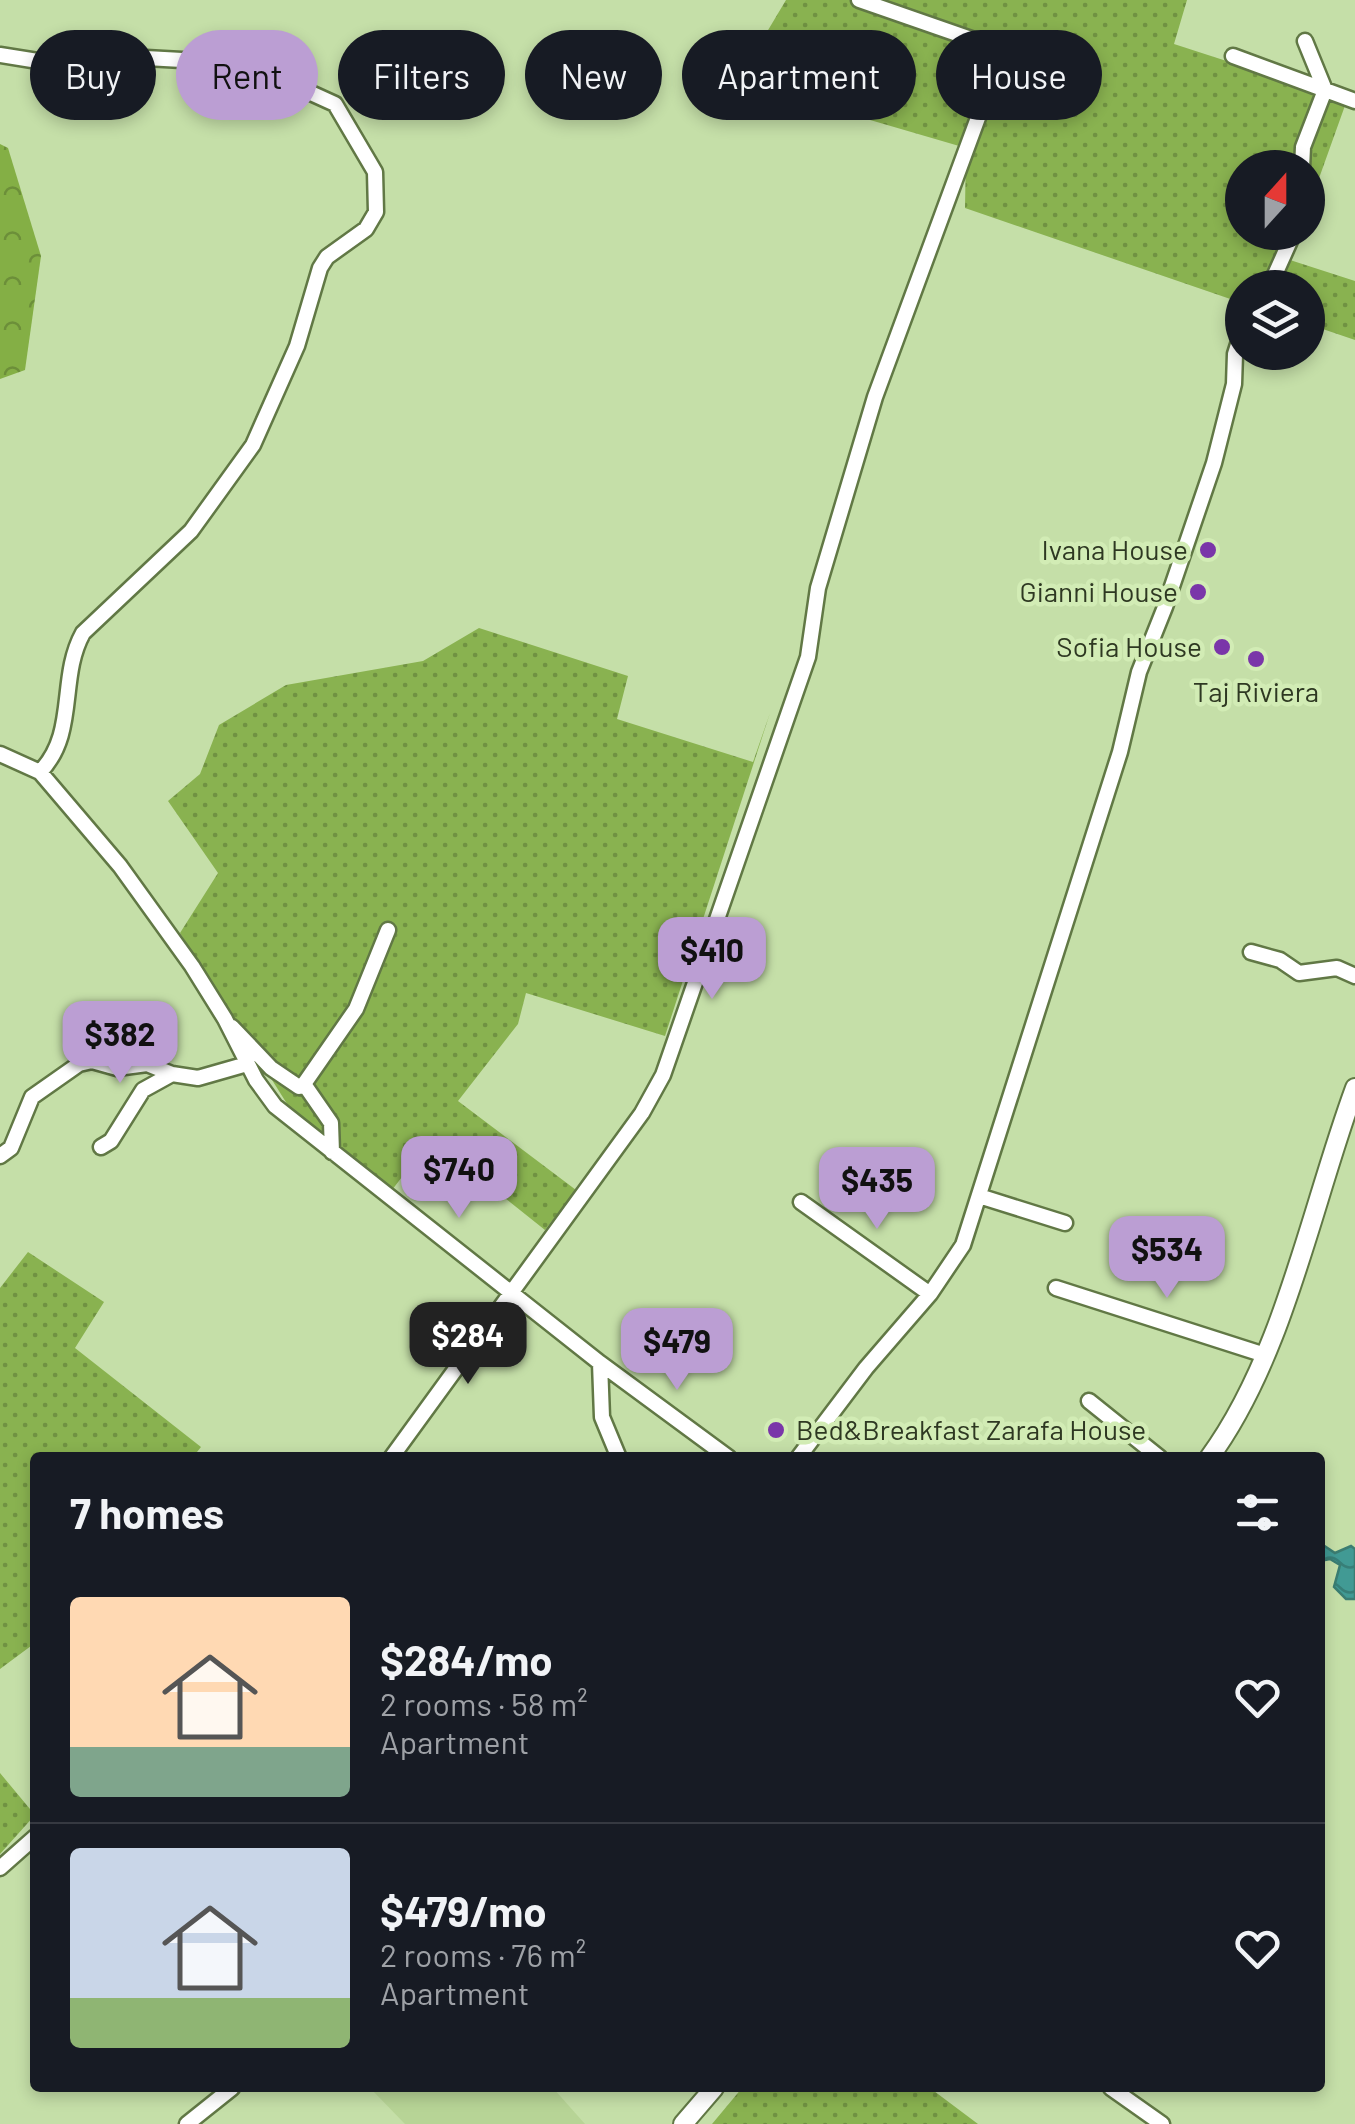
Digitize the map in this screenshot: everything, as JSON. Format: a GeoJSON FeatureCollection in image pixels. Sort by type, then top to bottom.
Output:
{"type":"FeatureCollection","features":[{"type":"Feature","properties":{"kind":"main road"},"geometry":{"type":"LineString","coordinates":[[1214,1452],[1228,1433],[1265,1354],[1355,1088]]}},
{"type":"Feature","properties":{"kind":"main road"},"geometry":{"type":"LineString","coordinates":[[683,2124],[711,2092]]}},
{"type":"Feature","properties":{"kind":"street"},"geometry":{"type":"LineString","coordinates":[[395,1452],[642,1113],[664,1075],[808,656],[818,588],[875,397],[1004,50],[859,0]]}},
{"type":"Feature","properties":{"kind":"street"},"geometry":{"type":"LineString","coordinates":[[1303,150],[1324,90],[1305,41]]}},
{"type":"Feature","properties":{"kind":"street"},"geometry":{"type":"LineString","coordinates":[[0,55],[69,66],[110,56],[200,61],[280,78],[335,104],[376,172],[378,190],[376,212],[366,229],[320,268],[296,346],[254,445],[191,530],[83,632],[68,670],[63,730],[51,760],[40,772]]}},
{"type":"Feature","properties":{"kind":"street"},"geometry":{"type":"LineString","coordinates":[[1233,56],[1355,101]]}},
{"type":"Feature","properties":{"kind":"street"},"geometry":{"type":"LineString","coordinates":[[803,1452],[866,1368],[930,1294],[963,1245],[1120,752],[1139,672],[1214,464],[1234,370]]}},
{"type":"Feature","properties":{"kind":"street"},"geometry":{"type":"LineString","coordinates":[[0,754],[40,772],[120,866],[192,966],[275,1106],[600,1363],[721,1452]]}},
{"type":"Feature","properties":{"kind":"street"},"geometry":{"type":"LineString","coordinates":[[225,1020],[286,1080],[298,1087],[304,1084],[356,1008],[388,930]]}},
{"type":"Feature","properties":{"kind":"street"},"geometry":{"type":"LineString","coordinates":[[1251,952],[1280,960],[1299,973],[1336,968],[1355,976]]}},
{"type":"Feature","properties":{"kind":"street"},"geometry":{"type":"LineString","coordinates":[[0,1156],[11,1148],[32,1097],[79,1064],[92,1061],[117,1068],[147,1064],[172,1074],[198,1078],[247,1064]]}},
{"type":"Feature","properties":{"kind":"street"},"geometry":{"type":"LineString","coordinates":[[100,1147],[111,1141],[143,1090],[172,1074]]}},
{"type":"Feature","properties":{"kind":"street"},"geometry":{"type":"LineString","coordinates":[[304,1084],[331,1124],[332,1152]]}},
{"type":"Feature","properties":{"kind":"street"},"geometry":{"type":"LineString","coordinates":[[979,1196],[1065,1223]]}},
{"type":"Feature","properties":{"kind":"street"},"geometry":{"type":"LineString","coordinates":[[801,1202],[930,1294]]}},
{"type":"Feature","properties":{"kind":"street"},"geometry":{"type":"LineString","coordinates":[[1056,1288],[1265,1354]]}},
{"type":"Feature","properties":{"kind":"street"},"geometry":{"type":"LineString","coordinates":[[600,1363],[602,1417],[617,1452]]}},
{"type":"Feature","properties":{"kind":"street"},"geometry":{"type":"LineString","coordinates":[[1089,1401],[1153,1452]]}},
{"type":"Feature","properties":{"kind":"street"},"geometry":{"type":"LineString","coordinates":[[0,1868],[30,1841]]}},
{"type":"Feature","properties":{"kind":"street"},"geometry":{"type":"LineString","coordinates":[[187,2124],[227,2092]]}},
{"type":"Feature","properties":{"kind":"street"},"geometry":{"type":"LineString","coordinates":[[1117,2092],[1162,2124]]}},
{"type":"Feature","properties":{"kind":"shaded area"},"geometry":{"type":"Polygon","coordinates":[[[786,0],[1187,0],[1174,44],[1347,100],[1325,161],[1325,150],[1225,150],[1225,250],[1293,250],[1290,260],[1321,270],[1225,270],[1225,297],[965,208],[966,148],[870,120],[916,120],[916,30],[768,30],[786,0]]]}},
{"type":"Feature","properties":{"kind":"shaded area"},"geometry":{"type":"Polygon","coordinates":[[[1325,271],[1355,281],[1355,340],[1325,330],[1325,271]]]}},
{"type":"Feature","properties":{"kind":"shaded area"},"geometry":{"type":"Polygon","coordinates":[[[479,628],[628,676],[617,719],[753,762],[770,713],[665,1036],[526,993],[518,1024],[458,1101],[576,1190],[545,1230],[431,1139],[392,1190],[289,1107],[180,933],[218,873],[168,801],[200,774],[219,725],[286,685],[423,661],[479,628]]]}},
{"type":"Feature","properties":{"kind":"shaded area"},"geometry":{"type":"Polygon","coordinates":[[[28,1252],[104,1302],[75,1348],[201,1447],[197,1452],[30,1452],[30,1647],[0,1669],[0,1288],[28,1252]]]}},
{"type":"Feature","properties":{"kind":"shaded area"},"geometry":{"type":"Polygon","coordinates":[[[0,1773],[30,1809],[30,1821],[0,1854],[0,1773]]]}},
{"type":"Feature","properties":{"kind":"shaded area"},"geometry":{"type":"Polygon","coordinates":[[[374,2092],[557,2092],[585,2124],[405,2124],[374,2092]]]}},
{"type":"Feature","properties":{"kind":"shaded area"},"geometry":{"type":"Polygon","coordinates":[[[739,2092],[935,2092],[978,2124],[712,2124],[739,2092]]]}},
{"type":"Feature","properties":{"kind":"green space"},"geometry":{"type":"Polygon","coordinates":[[[0,144],[8,148],[41,256],[25,370],[0,379],[0,144]]]}},
{"type":"Feature","properties":{"kind":"water"},"geometry":{"type":"Polygon","coordinates":[[[1325,1546],[1335,1553],[1351,1546],[1355,1549],[1355,1599],[1346,1599],[1334,1587],[1340,1565],[1325,1560],[1325,1546]]]}},
{"type":"Feature","properties":{"kind":"place","name":"Ivana House"},"geometry":{"type":"Point","coordinates":[1208,550]}},
{"type":"Feature","properties":{"kind":"place","name":"Gianni House"},"geometry":{"type":"Point","coordinates":[1198,592]}},
{"type":"Feature","properties":{"kind":"place","name":"Sofia House"},"geometry":{"type":"Point","coordinates":[1222,647]}},
{"type":"Feature","properties":{"kind":"place","name":"Taj Riviera"},"geometry":{"type":"Point","coordinates":[1256,659]}},
{"type":"Feature","properties":{"kind":"place","name":"Bed&Breakfast Zarafa House"},"geometry":{"type":"Point","coordinates":[776,1430]}}]}
